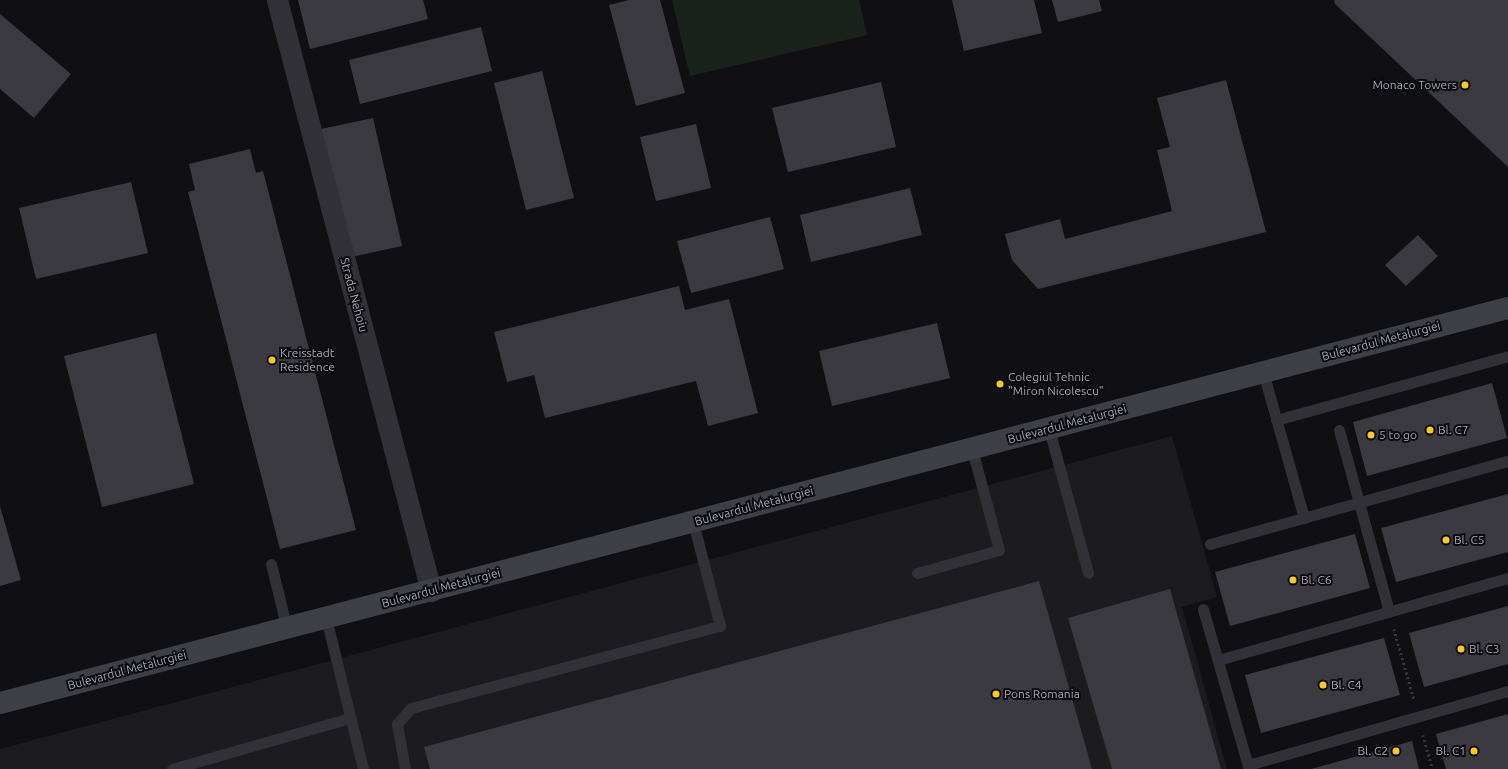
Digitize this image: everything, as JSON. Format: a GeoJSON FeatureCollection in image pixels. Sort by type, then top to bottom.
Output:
{"type":"FeatureCollection","features":[{"type":"Feature","properties":{"kind":"main road","name":"Bulevardul Metalurgiei"},"geometry":{"type":"LineString","coordinates":[[0,704],[1508,308]]}},
{"type":"Feature","properties":{"kind":"street","name":"Strada Nehoiu"},"geometry":{"type":"LineString","coordinates":[[278,0],[431,591]]}},
{"type":"Feature","properties":{"kind":"lane"},"geometry":{"type":"LineString","coordinates":[[1276,420],[1508,356]]}},
{"type":"Feature","properties":{"kind":"lane"},"geometry":{"type":"LineString","coordinates":[[1263,372],[1304,518]]}},
{"type":"Feature","properties":{"kind":"lane"},"geometry":{"type":"LineString","coordinates":[[1049,428],[1088,573]]}},
{"type":"Feature","properties":{"kind":"lane"},"geometry":{"type":"LineString","coordinates":[[1339,430],[1389,611]]}},
{"type":"Feature","properties":{"kind":"lane"},"geometry":{"type":"LineString","coordinates":[[917,573],[999,550],[972,449]]}},
{"type":"Feature","properties":{"kind":"lane"},"geometry":{"type":"LineString","coordinates":[[1210,544],[1508,461]]}},
{"type":"Feature","properties":{"kind":"lane"},"geometry":{"type":"LineString","coordinates":[[405,769],[397,724],[411,708],[720,626],[693,522]]}},
{"type":"Feature","properties":{"kind":"lane"},"geometry":{"type":"LineString","coordinates":[[271,564],[287,628]]}},
{"type":"Feature","properties":{"kind":"lane"},"geometry":{"type":"LineString","coordinates":[[1218,660],[1508,578]]}},
{"type":"Feature","properties":{"kind":"lane"},"geometry":{"type":"LineString","coordinates":[[1203,609],[1248,767],[1508,691]]}},
{"type":"Feature","properties":{"kind":"lane"},"geometry":{"type":"LineString","coordinates":[[326,618],[363,769]]}},
{"type":"Feature","properties":{"kind":"lane"},"geometry":{"type":"LineString","coordinates":[[172,769],[350,718]]}},
{"type":"Feature","properties":{"kind":"path"},"geometry":{"type":"LineString","coordinates":[[1389,611],[1433,769]]}},
{"type":"Feature","properties":{"kind":"shaded area"},"geometry":{"type":"Polygon","coordinates":[[[672,0],[859,0],[867,35],[690,76],[672,0]]]}},
{"type":"Feature","properties":{"kind":"shaded area"},"geometry":{"type":"Polygon","coordinates":[[[1172,436],[1217,597],[1182,607],[1227,769],[0,769],[0,749],[1172,436]]]}},
{"type":"Feature","properties":{"kind":"building"},"geometry":{"type":"Polygon","coordinates":[[[298,0],[423,0],[428,19],[310,49],[298,0]]]}},
{"type":"Feature","properties":{"kind":"building"},"geometry":{"type":"Polygon","coordinates":[[[629,0],[660,0],[685,93],[636,106],[609,5],[629,0]]]}},
{"type":"Feature","properties":{"kind":"building"},"geometry":{"type":"Polygon","coordinates":[[[952,0],[1034,0],[1042,33],[964,51],[952,0]]]}},
{"type":"Feature","properties":{"kind":"building"},"geometry":{"type":"Polygon","coordinates":[[[1052,0],[1099,0],[1102,11],[1058,22],[1052,0]]]}},
{"type":"Feature","properties":{"kind":"building","name":"Monaco Towers"},"geometry":{"type":"Polygon","coordinates":[[[1334,0],[1508,0],[1508,167],[1335,4],[1334,0]]]}},
{"type":"Feature","properties":{"kind":"building"},"geometry":{"type":"Polygon","coordinates":[[[0,14],[71,74],[34,118],[0,89],[0,14]]]}},
{"type":"Feature","properties":{"kind":"building"},"geometry":{"type":"Polygon","coordinates":[[[481,27],[492,71],[360,104],[349,60],[481,27]]]}},
{"type":"Feature","properties":{"kind":"building"},"geometry":{"type":"Polygon","coordinates":[[[542,71],[574,198],[526,210],[494,83],[542,71]]]}},
{"type":"Feature","properties":{"kind":"building"},"geometry":{"type":"Polygon","coordinates":[[[1226,80],[1266,232],[1038,289],[1012,260],[1005,234],[1060,219],[1065,239],[1172,211],[1157,150],[1170,147],[1157,98],[1226,80]]]}},
{"type":"Feature","properties":{"kind":"building"},"geometry":{"type":"Polygon","coordinates":[[[881,82],[896,147],[788,172],[772,108],[881,82]]]}},
{"type":"Feature","properties":{"kind":"building"},"geometry":{"type":"Polygon","coordinates":[[[373,118],[402,246],[351,257],[321,129],[373,118]]]}},
{"type":"Feature","properties":{"kind":"building"},"geometry":{"type":"Polygon","coordinates":[[[696,124],[711,188],[656,201],[640,137],[696,124]]]}},
{"type":"Feature","properties":{"kind":"building","name":"Kreisstadt Residence"},"geometry":{"type":"Polygon","coordinates":[[[250,149],[256,173],[263,171],[356,530],[280,549],[188,192],[195,190],[189,164],[250,149]]]}},
{"type":"Feature","properties":{"kind":"building"},"geometry":{"type":"Polygon","coordinates":[[[131,182],[148,253],[36,279],[19,208],[131,182]]]}},
{"type":"Feature","properties":{"kind":"building"},"geometry":{"type":"Polygon","coordinates":[[[910,188],[922,235],[811,262],[800,215],[910,188]]]}},
{"type":"Feature","properties":{"kind":"building"},"geometry":{"type":"Polygon","coordinates":[[[770,217],[784,269],[691,293],[677,241],[770,217]]]}},
{"type":"Feature","properties":{"kind":"building"},"geometry":{"type":"Polygon","coordinates":[[[1418,235],[1438,256],[1406,286],[1385,265],[1418,235]]]}},
{"type":"Feature","properties":{"kind":"building"},"geometry":{"type":"Polygon","coordinates":[[[679,286],[685,310],[729,299],[758,413],[708,426],[696,381],[545,418],[534,375],[507,382],[494,332],[679,286]]]}},
{"type":"Feature","properties":{"kind":"building"},"geometry":{"type":"Polygon","coordinates":[[[937,323],[950,378],[832,406],[819,351],[937,323]]]}},
{"type":"Feature","properties":{"kind":"building"},"geometry":{"type":"Polygon","coordinates":[[[156,333],[194,484],[102,507],[64,356],[156,333]]]}},
{"type":"Feature","properties":{"kind":"building","name":"Bl. C7"},"geometry":{"type":"Polygon","coordinates":[[[1492,383],[1507,438],[1367,476],[1353,422],[1492,383]]]}},
{"type":"Feature","properties":{"kind":"building","name":"Bl. C5"},"geometry":{"type":"Polygon","coordinates":[[[1508,494],[1508,552],[1396,582],[1381,528],[1508,494]]]}},
{"type":"Feature","properties":{"kind":"building"},"geometry":{"type":"Polygon","coordinates":[[[0,506],[21,580],[0,586],[0,506]]]}},
{"type":"Feature","properties":{"kind":"building","name":"Bl. C6"},"geometry":{"type":"Polygon","coordinates":[[[1355,534],[1370,588],[1230,626],[1215,572],[1355,534]]]}},
{"type":"Feature","properties":{"kind":"building"},"geometry":{"type":"Polygon","coordinates":[[[1039,581],[1092,769],[430,769],[424,747],[1039,581]]]}},
{"type":"Feature","properties":{"kind":"building"},"geometry":{"type":"Polygon","coordinates":[[[1170,589],[1221,769],[1112,769],[1068,618],[1170,589]]]}},
{"type":"Feature","properties":{"kind":"building","name":"Bl. C3"},"geometry":{"type":"Polygon","coordinates":[[[1508,606],[1508,664],[1424,687],[1409,633],[1508,606]]]}},
{"type":"Feature","properties":{"kind":"building","name":"Bl. C4"},"geometry":{"type":"Polygon","coordinates":[[[1384,638],[1400,695],[1261,733],[1245,675],[1384,638]]]}},
{"type":"Feature","properties":{"kind":"building","name":"Bl. C1"},"geometry":{"type":"Polygon","coordinates":[[[1508,714],[1508,769],[1446,769],[1436,734],[1508,714]]]}},
{"type":"Feature","properties":{"kind":"building","name":"Bl. C2"},"geometry":{"type":"Polygon","coordinates":[[[1412,741],[1419,769],[1311,769],[1412,741]]]}},
{"type":"Feature","properties":{"kind":"place","name":"Monaco Towers"},"geometry":{"type":"Point","coordinates":[1465,85]}},
{"type":"Feature","properties":{"kind":"place","name":"Kreisstadt Residence"},"geometry":{"type":"Point","coordinates":[272,360]}},
{"type":"Feature","properties":{"kind":"place","name":"Colegiul Tehnic \"Miron Nicolescu\""},"geometry":{"type":"Point","coordinates":[1000,384]}},
{"type":"Feature","properties":{"kind":"place","name":"Bl. C7"},"geometry":{"type":"Point","coordinates":[1430,430]}},
{"type":"Feature","properties":{"kind":"place","name":"5 to go"},"geometry":{"type":"Point","coordinates":[1371,435]}},
{"type":"Feature","properties":{"kind":"place","name":"Bl. C5"},"geometry":{"type":"Point","coordinates":[1446,540]}},
{"type":"Feature","properties":{"kind":"place","name":"Bl. C6"},"geometry":{"type":"Point","coordinates":[1293,580]}},
{"type":"Feature","properties":{"kind":"place","name":"Bl. C3"},"geometry":{"type":"Point","coordinates":[1461,649]}},
{"type":"Feature","properties":{"kind":"place","name":"Bl. C4"},"geometry":{"type":"Point","coordinates":[1323,685]}},
{"type":"Feature","properties":{"kind":"place","name":"Pons Romania"},"geometry":{"type":"Point","coordinates":[996,694]}},
{"type":"Feature","properties":{"kind":"place","name":"Bl. C2"},"geometry":{"type":"Point","coordinates":[1396,751]}},
{"type":"Feature","properties":{"kind":"place","name":"Bl. C1"},"geometry":{"type":"Point","coordinates":[1474,751]}}]}
